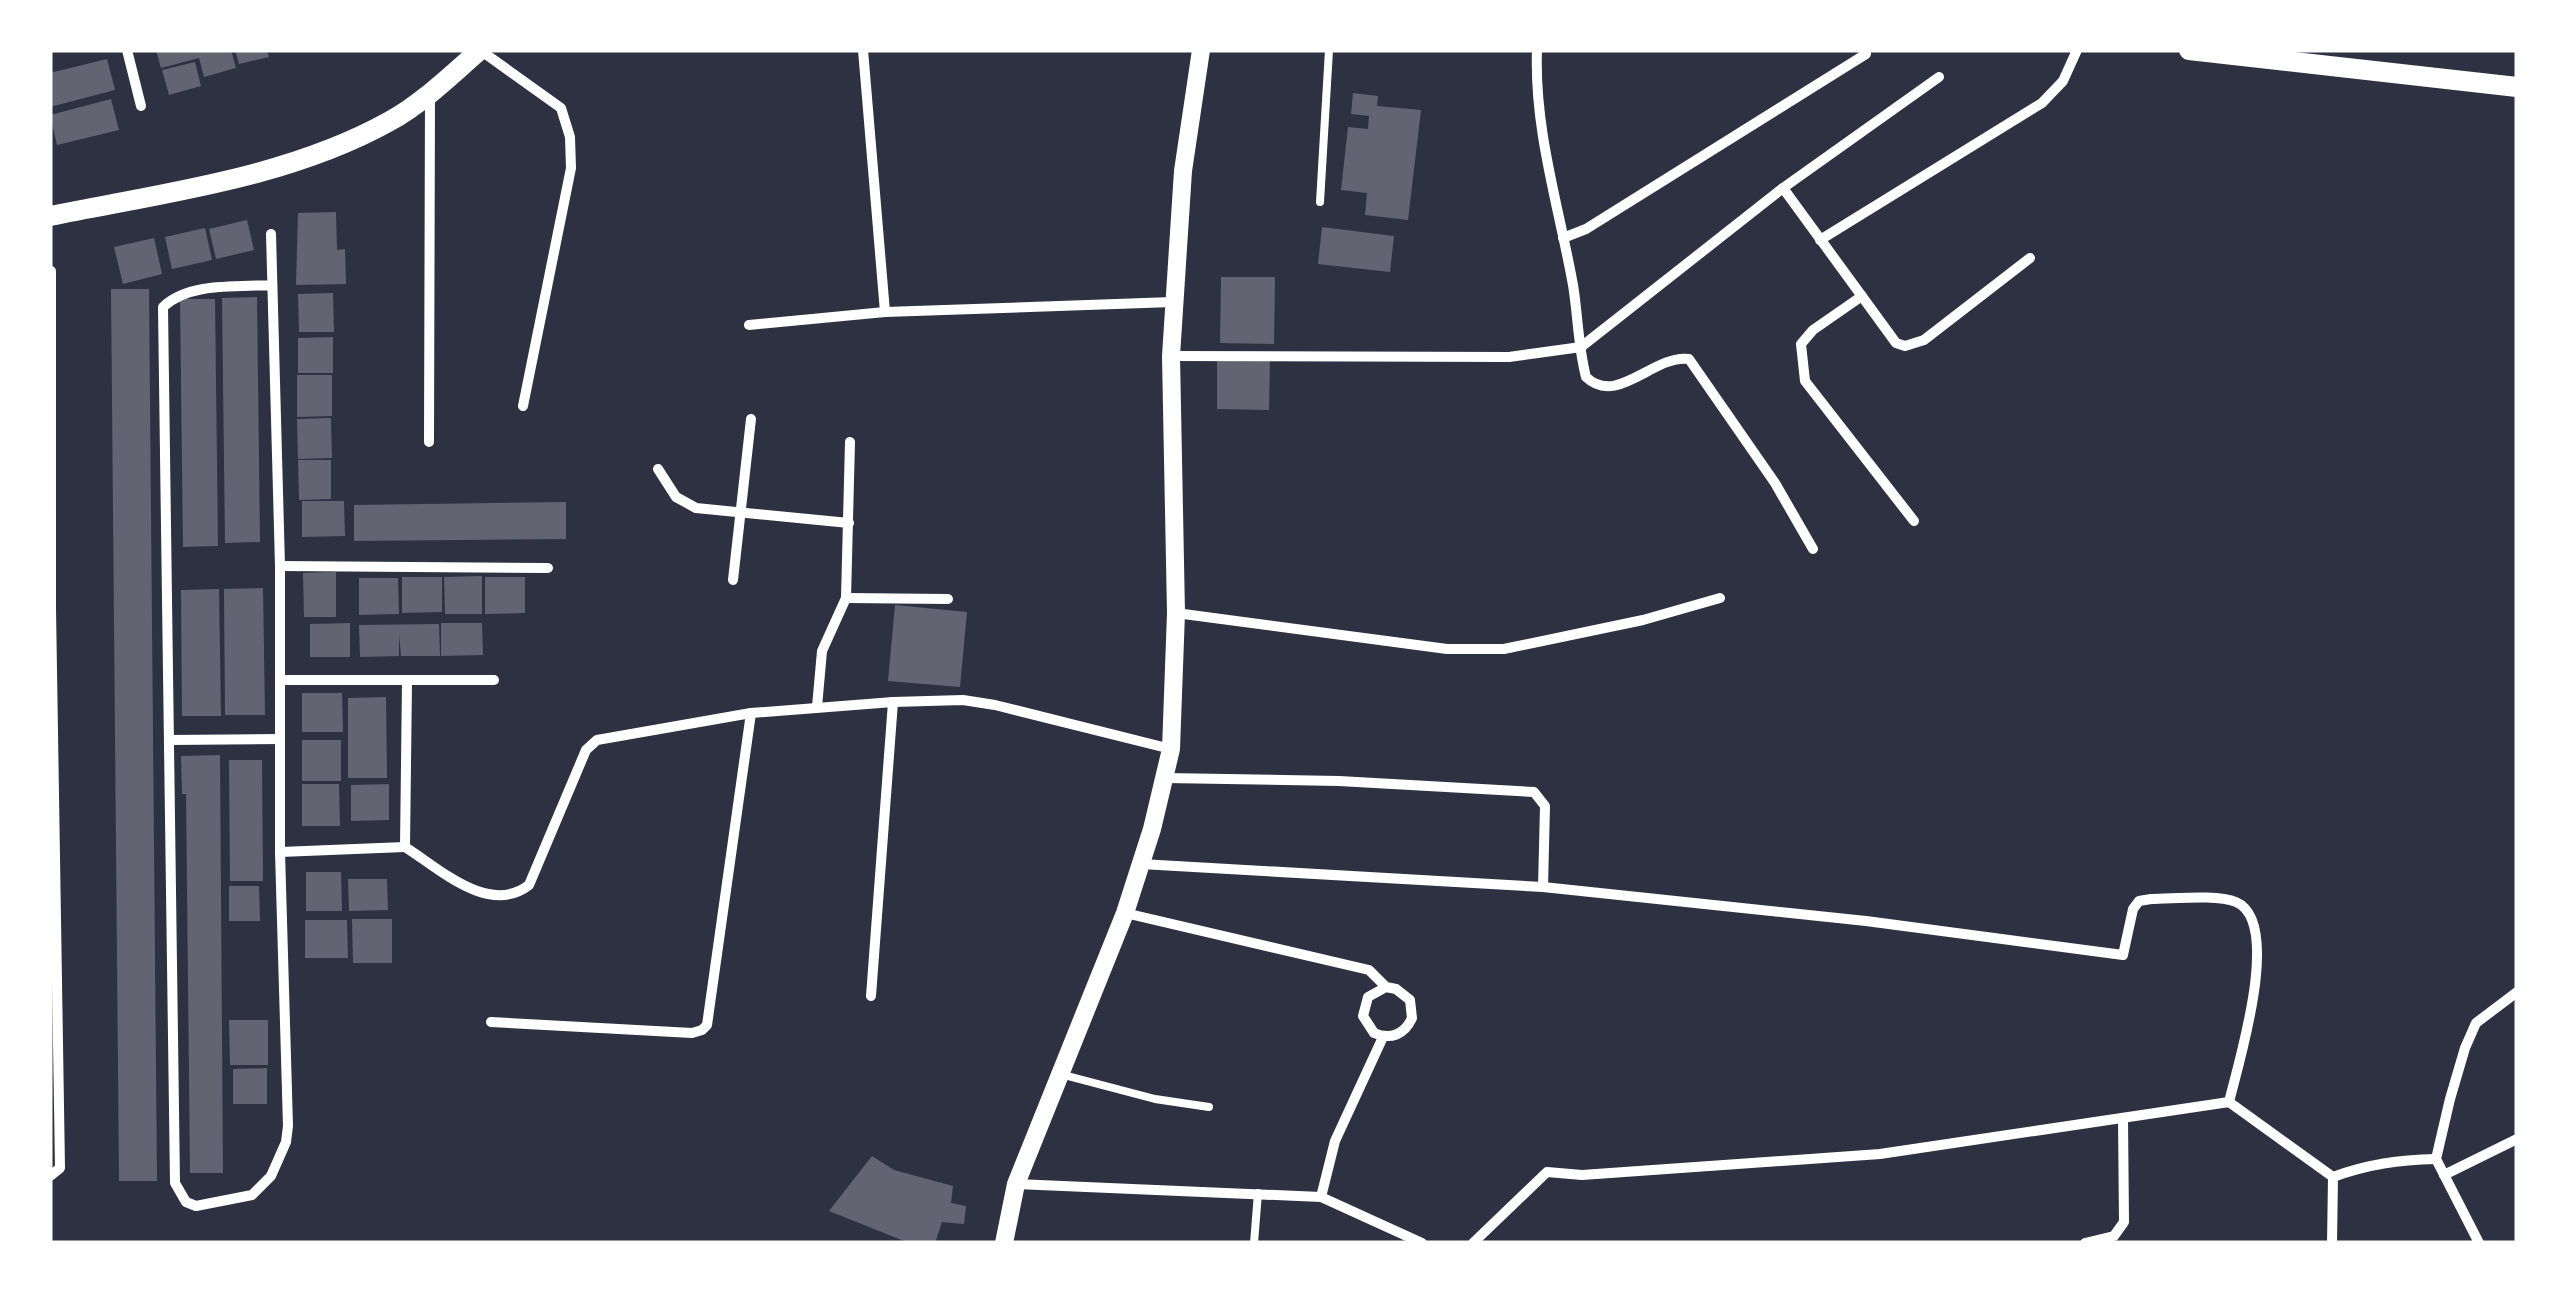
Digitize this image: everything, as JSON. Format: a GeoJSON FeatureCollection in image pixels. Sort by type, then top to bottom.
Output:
{"type":"FeatureCollection","features":[{"type":"Feature","properties":{"kind":"main road"},"geometry":{"type":"LineString","coordinates":[[50,216],[246,174],[352,140],[394,120],[480,50]]}},
{"type":"Feature","properties":{"kind":"main road"},"geometry":{"type":"LineString","coordinates":[[2189,50],[2517,87]]}},
{"type":"Feature","properties":{"kind":"street"},"geometry":{"type":"LineString","coordinates":[[127,50],[140,106]]}},
{"type":"Feature","properties":{"kind":"street"},"geometry":{"type":"LineString","coordinates":[[480,50],[561,108],[570,136],[571,168],[523,406]]}},
{"type":"Feature","properties":{"kind":"street"},"geometry":{"type":"LineString","coordinates":[[864,50],[885,312]]}},
{"type":"Feature","properties":{"kind":"street"},"geometry":{"type":"LineString","coordinates":[[1004,1243],[1016,1184],[1125,913],[1171,748],[1176,613],[1173,302],[1183,171],[1201,50]]}},
{"type":"Feature","properties":{"kind":"street"},"geometry":{"type":"LineString","coordinates":[[1537,50],[1536,78],[1546,160],[1564,238],[1586,377],[1594,385],[1608,387],[1669,362],[1689,359],[1775,484],[1813,549]]}},
{"type":"Feature","properties":{"kind":"street"},"geometry":{"type":"LineString","coordinates":[[1820,240],[2042,103],[2063,82],[2077,50]]}},
{"type":"Feature","properties":{"kind":"street"},"geometry":{"type":"LineString","coordinates":[[1564,238],[1586,229],[1866,54]]}},
{"type":"Feature","properties":{"kind":"street"},"geometry":{"type":"LineString","coordinates":[[1171,356],[1509,357],[1580,347],[1782,188],[1939,76]]}},
{"type":"Feature","properties":{"kind":"street"},"geometry":{"type":"LineString","coordinates":[[429,442],[430,92]]}},
{"type":"Feature","properties":{"kind":"street"},"geometry":{"type":"LineString","coordinates":[[1782,188],[1896,343],[1913,345],[2030,258]]}},
{"type":"Feature","properties":{"kind":"street"},"geometry":{"type":"LineString","coordinates":[[271,234],[280,566],[286,1142],[272,1176],[252,1195],[196,1206],[186,1202],[175,1183],[164,307],[175,296],[272,285]]}},
{"type":"Feature","properties":{"kind":"street"},"geometry":{"type":"LineString","coordinates":[[50,271],[60,1168],[50,1176]]}},
{"type":"Feature","properties":{"kind":"street"},"geometry":{"type":"LineString","coordinates":[[1862,296],[1813,330],[1800,344],[1805,381],[1914,521]]}},
{"type":"Feature","properties":{"kind":"street"},"geometry":{"type":"LineString","coordinates":[[749,325],[885,312],[1173,302]]}},
{"type":"Feature","properties":{"kind":"street"},"geometry":{"type":"LineString","coordinates":[[733,580],[751,420]]}},
{"type":"Feature","properties":{"kind":"street"},"geometry":{"type":"LineString","coordinates":[[818,707],[822,651],[846,598],[850,442]]}},
{"type":"Feature","properties":{"kind":"street"},"geometry":{"type":"LineString","coordinates":[[658,469],[686,505],[849,524]]}},
{"type":"Feature","properties":{"kind":"street"},"geometry":{"type":"LineString","coordinates":[[280,566],[548,568]]}},
{"type":"Feature","properties":{"kind":"street"},"geometry":{"type":"LineString","coordinates":[[846,598],[948,599]]}},
{"type":"Feature","properties":{"kind":"street"},"geometry":{"type":"LineString","coordinates":[[1176,613],[1447,649],[1504,649],[1625,624],[1720,598]]}},
{"type":"Feature","properties":{"kind":"street"},"geometry":{"type":"LineString","coordinates":[[280,680],[494,680]]}},
{"type":"Feature","properties":{"kind":"street"},"geometry":{"type":"LineString","coordinates":[[405,847],[407,681]]}},
{"type":"Feature","properties":{"kind":"street"},"geometry":{"type":"LineString","coordinates":[[280,852],[405,847],[480,894],[519,893],[529,885],[586,750],[596,740],[751,713],[963,700],[1171,748]]}},
{"type":"Feature","properties":{"kind":"street"},"geometry":{"type":"LineString","coordinates":[[871,996],[893,702]]}},
{"type":"Feature","properties":{"kind":"street"},"geometry":{"type":"LineString","coordinates":[[491,1022],[692,1033],[702,1030],[707,1024],[751,713]]}},
{"type":"Feature","properties":{"kind":"street"},"geometry":{"type":"LineString","coordinates":[[169,740],[280,739]]}},
{"type":"Feature","properties":{"kind":"street"},"geometry":{"type":"LineString","coordinates":[[1164,778],[1338,781],[1534,792],[1545,806],[1543,887]]}},
{"type":"Feature","properties":{"kind":"street"},"geometry":{"type":"LineString","coordinates":[[1141,864],[1543,887],[1866,920],[2123,955],[2133,909],[2139,902],[2151,898],[2232,900],[2245,907],[2253,923],[2258,973],[2229,1102]]}},
{"type":"Feature","properties":{"kind":"street"},"geometry":{"type":"LineString","coordinates":[[1125,913],[1356,965],[1369,970],[1386,988]]}},
{"type":"Feature","properties":{"kind":"street"},"geometry":{"type":"LineString","coordinates":[[1386,988],[1396,989],[1410,1000],[1412,1018],[1402,1033],[1383,1037],[1366,1026],[1363,1006],[1368,997],[1386,988]]}},
{"type":"Feature","properties":{"kind":"street"},"geometry":{"type":"LineString","coordinates":[[2479,1243],[2436,1159],[2465,1048],[2476,1023],[2517,992]]}},
{"type":"Feature","properties":{"kind":"street"},"geometry":{"type":"LineString","coordinates":[[1321,1198],[1335,1141],[1383,1037]]}},
{"type":"Feature","properties":{"kind":"street"},"geometry":{"type":"LineString","coordinates":[[1473,1243],[1547,1172],[1582,1174],[1880,1154],[2229,1102],[2334,1177]]}},
{"type":"Feature","properties":{"kind":"street"},"geometry":{"type":"LineString","coordinates":[[2085,1243],[2114,1236],[2124,1222],[2123,1118]]}},
{"type":"Feature","properties":{"kind":"street"},"geometry":{"type":"LineString","coordinates":[[2444,1176],[2517,1139]]}},
{"type":"Feature","properties":{"kind":"street"},"geometry":{"type":"LineString","coordinates":[[2334,1177],[2395,1160],[2436,1159]]}},
{"type":"Feature","properties":{"kind":"street"},"geometry":{"type":"LineString","coordinates":[[2332,1243],[2334,1177]]}},
{"type":"Feature","properties":{"kind":"street"},"geometry":{"type":"LineString","coordinates":[[1016,1184],[1258,1192],[1321,1198],[1422,1243]]}},
{"type":"Feature","properties":{"kind":"lane"},"geometry":{"type":"LineString","coordinates":[[1320,202],[1329,50]]}},
{"type":"Feature","properties":{"kind":"lane"},"geometry":{"type":"LineString","coordinates":[[1060,1074],[1155,1099],[1208,1106]]}},
{"type":"Feature","properties":{"kind":"lane"},"geometry":{"type":"LineString","coordinates":[[1254,1243],[1258,1192]]}},
{"type":"Feature","properties":{"kind":"building"},"geometry":{"type":"Polygon","coordinates":[[[156,50],[231,50],[236,68],[204,77],[199,58],[161,68],[156,50]]]}},
{"type":"Feature","properties":{"kind":"building"},"geometry":{"type":"Polygon","coordinates":[[[235,50],[267,50],[269,57],[239,64],[235,50]]]}},
{"type":"Feature","properties":{"kind":"building"},"geometry":{"type":"Polygon","coordinates":[[[107,59],[115,90],[50,107],[50,73],[107,59]]]}},
{"type":"Feature","properties":{"kind":"building"},"geometry":{"type":"Polygon","coordinates":[[[195,62],[201,86],[169,95],[162,70],[195,62]]]}},
{"type":"Feature","properties":{"kind":"building"},"geometry":{"type":"Polygon","coordinates":[[[1353,93],[1378,96],[1377,106],[1421,110],[1408,220],[1365,215],[1367,193],[1341,190],[1348,127],[1368,129],[1369,116],[1351,114],[1353,93]]]}},
{"type":"Feature","properties":{"kind":"building"},"geometry":{"type":"Polygon","coordinates":[[[111,99],[119,130],[57,145],[50,115],[111,99]]]}},
{"type":"Feature","properties":{"kind":"building"},"geometry":{"type":"Polygon","coordinates":[[[336,212],[337,250],[345,249],[346,284],[296,285],[298,213],[336,212]]]}},
{"type":"Feature","properties":{"kind":"building"},"geometry":{"type":"Polygon","coordinates":[[[247,220],[254,250],[216,259],[209,229],[247,220]]]}},
{"type":"Feature","properties":{"kind":"building"},"geometry":{"type":"Polygon","coordinates":[[[1322,227],[1394,236],[1390,272],[1318,264],[1322,227]]]}},
{"type":"Feature","properties":{"kind":"building"},"geometry":{"type":"Polygon","coordinates":[[[205,228],[212,260],[172,269],[165,237],[205,228]]]}},
{"type":"Feature","properties":{"kind":"building"},"geometry":{"type":"Polygon","coordinates":[[[154,238],[162,274],[123,284],[114,247],[154,238]]]}},
{"type":"Feature","properties":{"kind":"building"},"geometry":{"type":"Polygon","coordinates":[[[1221,277],[1275,277],[1274,344],[1220,343],[1221,277]]]}},
{"type":"Feature","properties":{"kind":"building"},"geometry":{"type":"Polygon","coordinates":[[[111,289],[149,289],[157,1181],[119,1181],[111,289]]]}},
{"type":"Feature","properties":{"kind":"building"},"geometry":{"type":"Polygon","coordinates":[[[333,293],[334,332],[299,332],[298,294],[333,293]]]}},
{"type":"Feature","properties":{"kind":"building"},"geometry":{"type":"Polygon","coordinates":[[[257,297],[260,542],[225,543],[222,298],[257,297]]]}},
{"type":"Feature","properties":{"kind":"building"},"geometry":{"type":"Polygon","coordinates":[[[180,299],[215,299],[218,546],[183,547],[180,299]]]}},
{"type":"Feature","properties":{"kind":"building"},"geometry":{"type":"Polygon","coordinates":[[[333,337],[333,373],[298,373],[298,338],[333,337]]]}},
{"type":"Feature","properties":{"kind":"building"},"geometry":{"type":"Polygon","coordinates":[[[1217,358],[1270,359],[1269,410],[1217,409],[1217,358]]]}},
{"type":"Feature","properties":{"kind":"building"},"geometry":{"type":"Polygon","coordinates":[[[297,375],[332,375],[332,416],[297,417],[297,375]]]}},
{"type":"Feature","properties":{"kind":"building"},"geometry":{"type":"Polygon","coordinates":[[[331,418],[332,458],[298,459],[297,419],[331,418]]]}},
{"type":"Feature","properties":{"kind":"building"},"geometry":{"type":"Polygon","coordinates":[[[298,460],[331,460],[331,499],[299,500],[298,460]]]}},
{"type":"Feature","properties":{"kind":"building"},"geometry":{"type":"Polygon","coordinates":[[[302,501],[344,501],[345,536],[302,537],[302,501]]]}},
{"type":"Feature","properties":{"kind":"building"},"geometry":{"type":"Polygon","coordinates":[[[566,502],[566,539],[354,541],[354,505],[566,502]]]}},
{"type":"Feature","properties":{"kind":"building"},"geometry":{"type":"Polygon","coordinates":[[[336,572],[336,617],[304,617],[303,573],[336,572]]]}},
{"type":"Feature","properties":{"kind":"building"},"geometry":{"type":"Polygon","coordinates":[[[482,576],[482,614],[445,614],[444,577],[482,576]]]}},
{"type":"Feature","properties":{"kind":"building"},"geometry":{"type":"Polygon","coordinates":[[[402,577],[442,577],[442,612],[402,613],[402,577]]]}},
{"type":"Feature","properties":{"kind":"building"},"geometry":{"type":"Polygon","coordinates":[[[485,577],[525,577],[525,613],[485,614],[485,577]]]}},
{"type":"Feature","properties":{"kind":"building"},"geometry":{"type":"Polygon","coordinates":[[[359,578],[398,578],[399,614],[359,615],[359,578]]]}},
{"type":"Feature","properties":{"kind":"building"},"geometry":{"type":"Polygon","coordinates":[[[263,588],[265,715],[225,715],[224,589],[263,588]]]}},
{"type":"Feature","properties":{"kind":"building"},"geometry":{"type":"Polygon","coordinates":[[[219,589],[221,716],[182,716],[181,590],[219,589]]]}},
{"type":"Feature","properties":{"kind":"building"},"geometry":{"type":"Polygon","coordinates":[[[895,605],[967,612],[960,687],[888,681],[895,605]]]}},
{"type":"Feature","properties":{"kind":"building"},"geometry":{"type":"Polygon","coordinates":[[[350,623],[350,657],[310,657],[310,624],[350,623]]]}},
{"type":"Feature","properties":{"kind":"building"},"geometry":{"type":"Polygon","coordinates":[[[441,623],[482,623],[483,655],[441,656],[441,623]]]}},
{"type":"Feature","properties":{"kind":"building"},"geometry":{"type":"Polygon","coordinates":[[[439,624],[440,656],[401,656],[399,635],[399,656],[360,657],[359,625],[439,624]]]}},
{"type":"Feature","properties":{"kind":"building"},"geometry":{"type":"Polygon","coordinates":[[[302,693],[342,693],[343,732],[302,732],[302,693]]]}},
{"type":"Feature","properties":{"kind":"building"},"geometry":{"type":"Polygon","coordinates":[[[386,697],[387,778],[348,778],[348,698],[386,697]]]}},
{"type":"Feature","properties":{"kind":"building"},"geometry":{"type":"Polygon","coordinates":[[[302,740],[341,740],[341,781],[302,781],[302,740]]]}},
{"type":"Feature","properties":{"kind":"building"},"geometry":{"type":"Polygon","coordinates":[[[220,755],[223,1173],[190,1173],[186,794],[182,794],[181,756],[220,755]]]}},
{"type":"Feature","properties":{"kind":"building"},"geometry":{"type":"Polygon","coordinates":[[[229,760],[262,760],[263,881],[230,881],[229,760]]]}},
{"type":"Feature","properties":{"kind":"building"},"geometry":{"type":"Polygon","coordinates":[[[302,784],[339,784],[340,826],[302,826],[302,784]]]}},
{"type":"Feature","properties":{"kind":"building"},"geometry":{"type":"Polygon","coordinates":[[[389,784],[389,820],[351,821],[351,785],[389,784]]]}},
{"type":"Feature","properties":{"kind":"building"},"geometry":{"type":"Polygon","coordinates":[[[306,872],[341,872],[342,911],[306,911],[306,872]]]}},
{"type":"Feature","properties":{"kind":"building"},"geometry":{"type":"Polygon","coordinates":[[[348,879],[387,879],[388,910],[349,911],[348,879]]]}},
{"type":"Feature","properties":{"kind":"building"},"geometry":{"type":"Polygon","coordinates":[[[229,886],[259,886],[260,921],[229,921],[229,886]]]}},
{"type":"Feature","properties":{"kind":"building"},"geometry":{"type":"Polygon","coordinates":[[[352,919],[392,919],[392,963],[353,963],[352,919]]]}},
{"type":"Feature","properties":{"kind":"building"},"geometry":{"type":"Polygon","coordinates":[[[305,920],[347,920],[348,958],[305,958],[305,920]]]}},
{"type":"Feature","properties":{"kind":"building"},"geometry":{"type":"Polygon","coordinates":[[[229,1020],[268,1020],[268,1065],[230,1065],[229,1020]]]}},
{"type":"Feature","properties":{"kind":"building"},"geometry":{"type":"Polygon","coordinates":[[[267,1068],[267,1104],[233,1104],[233,1069],[267,1068]]]}},
{"type":"Feature","properties":{"kind":"building"},"geometry":{"type":"Polygon","coordinates":[[[872,1156],[894,1170],[953,1186],[951,1203],[966,1206],[964,1224],[942,1222],[935,1243],[909,1243],[829,1211],[872,1156]]]}}]}
